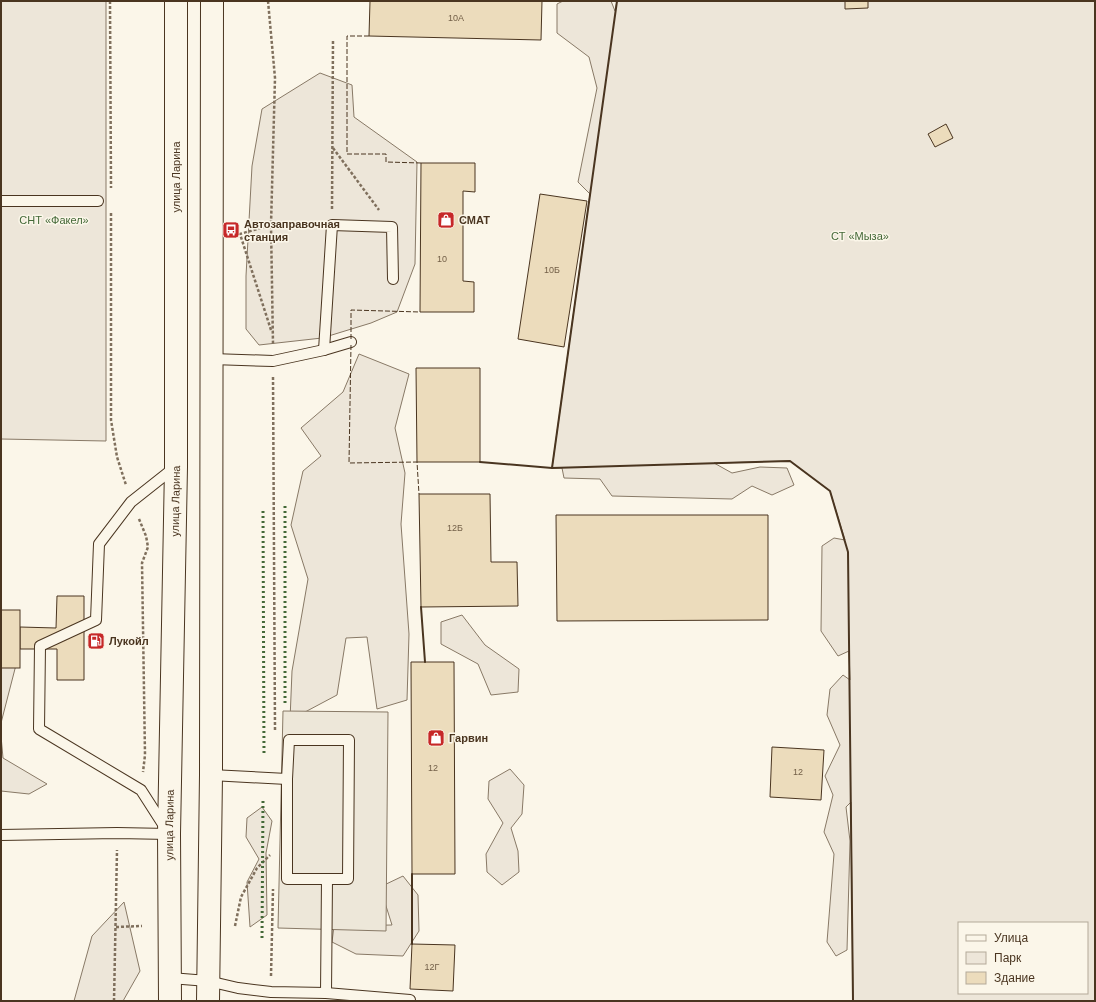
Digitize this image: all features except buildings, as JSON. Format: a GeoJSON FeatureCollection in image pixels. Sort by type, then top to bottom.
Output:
{"type":"FeatureCollection","features":[{"type":"Feature","properties":{"kind":"main road","name":"улица Ларина"},"geometry":{"type":"LineString","coordinates":[[170,1001],[169,834],[176,467],[176,1]]}},
{"type":"Feature","properties":{"kind":"main road"},"geometry":{"type":"LineString","coordinates":[[208,991],[212,775],[212,1]]}},
{"type":"Feature","properties":{"kind":"lane"},"geometry":{"type":"LineString","coordinates":[[1,201],[98,201]]}},
{"type":"Feature","properties":{"kind":"lane"},"geometry":{"type":"LineString","coordinates":[[324,350],[332,225],[392,227],[393,279]]}},
{"type":"Feature","properties":{"kind":"lane"},"geometry":{"type":"LineString","coordinates":[[212,359],[273,361],[324,350],[351,342]]}},
{"type":"Feature","properties":{"kind":"lane"},"geometry":{"type":"LineString","coordinates":[[169,834],[141,790],[39,729],[40,646],[96,620],[99,544],[131,502],[176,467]]}},
{"type":"Feature","properties":{"kind":"lane"},"geometry":{"type":"LineString","coordinates":[[289,740],[349,740],[348,880],[327,879],[287,879],[287,779],[289,740]]}},
{"type":"Feature","properties":{"kind":"lane"},"geometry":{"type":"LineString","coordinates":[[212,775],[287,779]]}},
{"type":"Feature","properties":{"kind":"lane"},"geometry":{"type":"LineString","coordinates":[[1,835],[118,833],[169,834]]}},
{"type":"Feature","properties":{"kind":"lane"},"geometry":{"type":"LineString","coordinates":[[326,993],[327,879]]}},
{"type":"Feature","properties":{"kind":"lane"},"geometry":{"type":"LineString","coordinates":[[170,978],[208,991],[238,988],[271,992],[326,993],[410,1000]]}},
{"type":"Feature","properties":{"kind":"path"},"geometry":{"type":"LineString","coordinates":[[110,1],[111,191]]}},
{"type":"Feature","properties":{"kind":"path"},"geometry":{"type":"LineString","coordinates":[[268,1],[275,78],[271,225],[276,732]]}},
{"type":"Feature","properties":{"kind":"path"},"geometry":{"type":"LineString","coordinates":[[273,333],[240,234],[271,225],[332,225],[333,39]]}},
{"type":"Feature","properties":{"kind":"path"},"geometry":{"type":"LineString","coordinates":[[332,147],[392,227]]}},
{"type":"Feature","properties":{"kind":"path"},"geometry":{"type":"LineString","coordinates":[[111,207],[111,420],[117,457],[131,502],[146,536],[148,547],[142,563],[145,755],[141,790]]}},
{"type":"Feature","properties":{"kind":"path"},"geometry":{"type":"LineString","coordinates":[[114,1001],[118,833]]}},
{"type":"Feature","properties":{"kind":"path"},"geometry":{"type":"LineString","coordinates":[[235,926],[241,897],[257,868],[274,850]]}},
{"type":"Feature","properties":{"kind":"path"},"geometry":{"type":"LineString","coordinates":[[271,992],[274,882]]}},
{"type":"Feature","properties":{"kind":"path"},"geometry":{"type":"LineString","coordinates":[[116,927],[142,926]]}},
{"type":"Feature","properties":{"kind":"green space","name":"СНТ «Факел»"},"geometry":{"type":"Polygon","coordinates":[[[1,1],[106,1],[106,441],[1,439],[1,1]]]}},
{"type":"Feature","properties":{"kind":"green space","name":"СТ «Мыза»"},"geometry":{"type":"Polygon","coordinates":[[[563,1],[611,1],[615,11],[617,1],[1095,1],[1095,1001],[853,1001],[851,802],[846,807],[850,841],[847,950],[836,956],[827,942],[834,854],[824,832],[833,795],[825,776],[840,745],[827,715],[830,689],[843,675],[850,680],[849,651],[838,656],[821,631],[822,546],[834,538],[845,540],[830,491],[790,461],[714,463],[732,473],[760,467],[787,468],[794,485],[772,495],[752,486],[732,499],[612,496],[600,479],[564,478],[562,468],[552,468],[590,194],[578,182],[597,88],[589,57],[557,33],[557,4],[563,1]]]}},
{"type":"Feature","properties":{"kind":"green space"},"geometry":{"type":"Polygon","coordinates":[[[320,73],[352,85],[354,117],[417,162],[415,264],[397,312],[371,323],[322,338],[259,345],[246,329],[246,276],[252,166],[262,109],[320,73]]]}},
{"type":"Feature","properties":{"kind":"green space"},"geometry":{"type":"Polygon","coordinates":[[[359,354],[409,374],[395,428],[405,473],[401,524],[409,634],[407,700],[377,709],[367,637],[346,638],[337,695],[290,720],[292,671],[308,579],[291,525],[303,471],[321,456],[301,428],[343,392],[359,354]]]}},
{"type":"Feature","properties":{"kind":"green space"},"geometry":{"type":"Polygon","coordinates":[[[462,615],[485,645],[519,669],[518,692],[491,695],[478,664],[441,644],[441,622],[462,615]]]}},
{"type":"Feature","properties":{"kind":"green space"},"geometry":{"type":"Polygon","coordinates":[[[1,648],[17,661],[1,723],[1,648]]]}},
{"type":"Feature","properties":{"kind":"green space"},"geometry":{"type":"Polygon","coordinates":[[[1,736],[3,758],[47,784],[29,794],[1,791],[1,736]]]}},
{"type":"Feature","properties":{"kind":"green space"},"geometry":{"type":"Polygon","coordinates":[[[510,769],[524,785],[522,814],[511,828],[518,851],[519,872],[502,885],[487,872],[486,854],[503,823],[488,799],[489,781],[510,769]]]}},
{"type":"Feature","properties":{"kind":"green space"},"geometry":{"type":"Polygon","coordinates":[[[262,807],[272,821],[266,853],[267,915],[250,927],[247,882],[259,859],[246,837],[247,818],[262,807]]]}},
{"type":"Feature","properties":{"kind":"green space"},"geometry":{"type":"Polygon","coordinates":[[[403,876],[418,895],[419,931],[403,956],[356,954],[332,942],[334,926],[392,925],[380,887],[403,876]]]}},
{"type":"Feature","properties":{"kind":"green space"},"geometry":{"type":"Polygon","coordinates":[[[124,902],[140,971],[123,1001],[74,1001],[92,936],[124,902]]]}},
{"type":"Feature","properties":{"kind":"shaded area"},"geometry":{"type":"Polygon","coordinates":[[[283,711],[388,712],[386,931],[278,928],[283,711]]]}},
{"type":"Feature","properties":{"kind":"hedge"},"geometry":{"type":"LineString","coordinates":[[285,503],[285,703]]}},
{"type":"Feature","properties":{"kind":"hedge"},"geometry":{"type":"LineString","coordinates":[[263,511],[264,756]]}},
{"type":"Feature","properties":{"kind":"hedge"},"geometry":{"type":"LineString","coordinates":[[262,938],[263,801]]}},
{"type":"Feature","properties":{"kind":"fence"},"geometry":{"type":"LineString","coordinates":[[369,36],[347,36],[347,154],[386,154],[386,162],[421,163]]}},
{"type":"Feature","properties":{"kind":"fence"},"geometry":{"type":"LineString","coordinates":[[351,339],[351,310],[420,312]]}},
{"type":"Feature","properties":{"kind":"fence"},"geometry":{"type":"LineString","coordinates":[[351,345],[349,463],[417,462],[419,494]]}},
{"type":"Feature","properties":{"kind":"wall"},"geometry":{"type":"LineString","coordinates":[[552,468],[617,1]]}},
{"type":"Feature","properties":{"kind":"wall"},"geometry":{"type":"LineString","coordinates":[[480,462],[552,468],[790,461],[830,491],[848,552],[853,1001]]}},
{"type":"Feature","properties":{"kind":"wall"},"geometry":{"type":"LineString","coordinates":[[421,607],[425,662]]}},
{"type":"Feature","properties":{"kind":"wall"},"geometry":{"type":"LineString","coordinates":[[412,874],[412,944]]}},
{"type":"Feature","properties":{"kind":"place","name":"СМАТ"},"geometry":{"type":"Point","coordinates":[446,220]}},
{"type":"Feature","properties":{"kind":"place","name":"Автозаправочная станция"},"geometry":{"type":"Point","coordinates":[231,230]}},
{"type":"Feature","properties":{"kind":"place","name":"Лукойл"},"geometry":{"type":"Point","coordinates":[96,641]}},
{"type":"Feature","properties":{"kind":"place","name":"Гарвин"},"geometry":{"type":"Point","coordinates":[436,738]}}]}
